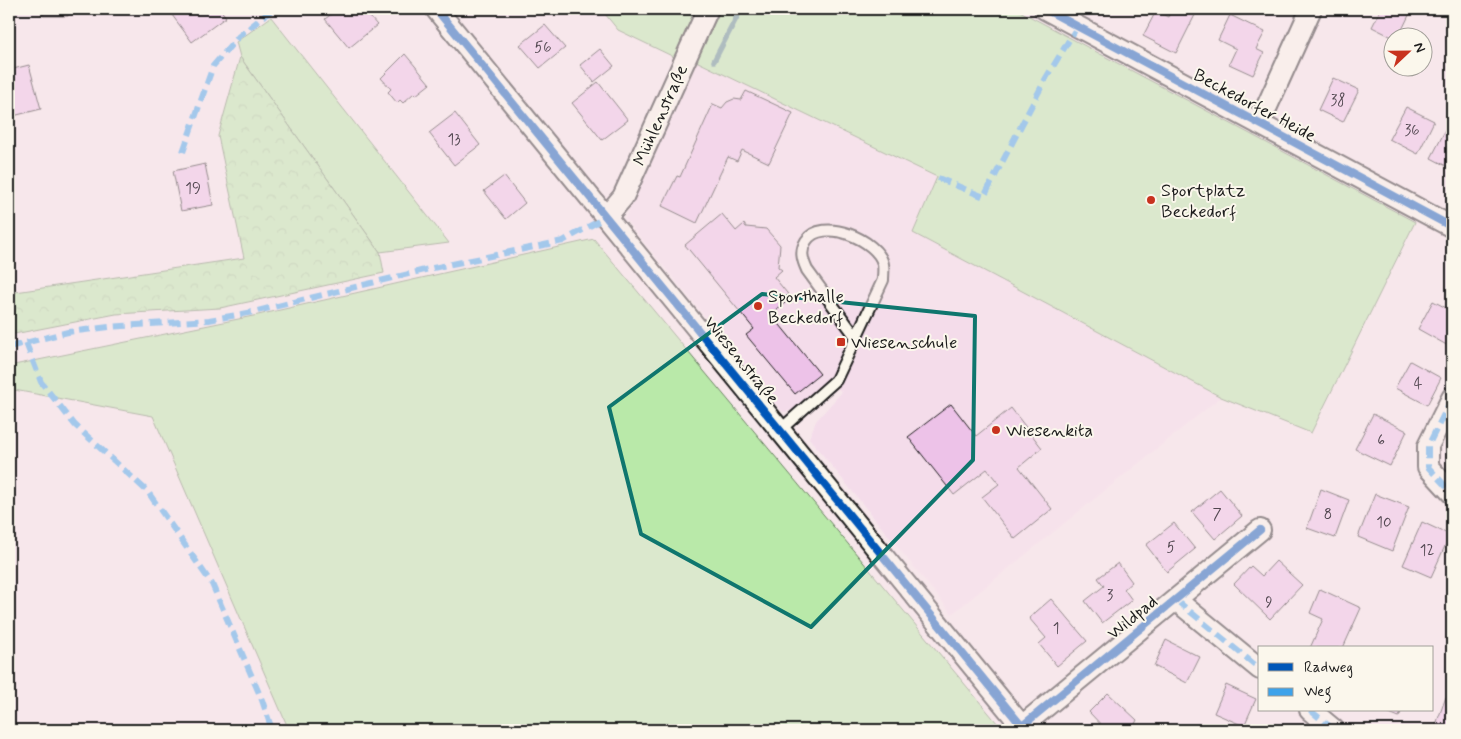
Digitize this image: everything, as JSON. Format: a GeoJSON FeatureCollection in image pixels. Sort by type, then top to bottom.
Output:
{"type":"FeatureCollection","features":[{"type":"Feature","properties":{"kind":"street","name":"Wiesenstraße"},"geometry":{"type":"LineString","coordinates":[[436,9],[1024,728]]}},
{"type":"Feature","properties":{"kind":"street","name":"Mühlenstraße"},"geometry":{"type":"LineString","coordinates":[[606,217],[623,197],[708,9]]}},
{"type":"Feature","properties":{"kind":"street","name":"Beckedorfer Heide"},"geometry":{"type":"LineString","coordinates":[[1045,9],[1452,227]]}},
{"type":"Feature","properties":{"kind":"street"},"geometry":{"type":"LineString","coordinates":[[1258,124],[1311,9]]}},
{"type":"Feature","properties":{"kind":"street"},"geometry":{"type":"LineString","coordinates":[[1452,398],[1428,446],[1428,466],[1452,493]]}},
{"type":"Feature","properties":{"kind":"street","name":"Wildpad"},"geometry":{"type":"LineString","coordinates":[[1024,728],[1260,530]]}},
{"type":"Feature","properties":{"kind":"street","name":"Wildpad"},"geometry":{"type":"LineString","coordinates":[[1176,600],[1258,667]]}},
{"type":"Feature","properties":{"kind":"street"},"geometry":{"type":"LineString","coordinates":[[1312,712],[1334,730]]}},
{"type":"Feature","properties":{"kind":"lane"},"geometry":{"type":"LineString","coordinates":[[780,430],[836,380],[883,280],[883,263],[876,252],[865,242],[837,230],[817,231],[803,246],[801,258],[807,270],[856,337]]}},
{"type":"Feature","properties":{"kind":"highlighted area"},"geometry":{"type":"Polygon","coordinates":[[[762,294],[975,316],[973,460],[811,627],[641,534],[609,407],[762,294]]]}},
{"type":"Feature","properties":{"kind":"shaded area"},"geometry":{"type":"Polygon","coordinates":[[[696,61],[938,178],[914,233],[1221,397],[952,614],[809,438],[816,421],[842,392],[828,380],[794,410],[783,412],[625,219],[696,61]]]}},
{"type":"Feature","properties":{"kind":"green space"},"geometry":{"type":"Polygon","coordinates":[[[601,9],[696,9],[674,57],[618,30],[601,9]]]}},
{"type":"Feature","properties":{"kind":"green space","name":"Sportplatz Beckedorf"},"geometry":{"type":"Polygon","coordinates":[[[721,9],[1016,9],[1415,222],[1311,433],[1221,397],[913,233],[937,177],[696,61],[721,9]]]}},
{"type":"Feature","properties":{"kind":"green space"},"geometry":{"type":"Polygon","coordinates":[[[271,17],[449,243],[380,252],[240,57],[236,42],[271,17]]]}},
{"type":"Feature","properties":{"kind":"green space"},"geometry":{"type":"Polygon","coordinates":[[[240,57],[380,252],[384,273],[220,308],[116,314],[9,335],[9,293],[244,258],[218,136],[240,57]]]}},
{"type":"Feature","properties":{"kind":"green space"},"geometry":{"type":"Polygon","coordinates":[[[594,239],[1003,730],[289,730],[153,416],[9,389],[9,366],[258,315],[594,239]]]}},
{"type":"Feature","properties":{"kind":"building"},"geometry":{"type":"Polygon","coordinates":[[[43,9],[68,9],[68,16],[43,16],[43,9]]]}},
{"type":"Feature","properties":{"kind":"building"},"geometry":{"type":"Polygon","coordinates":[[[180,9],[220,9],[226,17],[192,42],[172,15],[180,9]]]}},
{"type":"Feature","properties":{"kind":"building"},"geometry":{"type":"Polygon","coordinates":[[[338,9],[363,9],[377,25],[349,48],[325,19],[338,9]]]}},
{"type":"Feature","properties":{"kind":"building"},"geometry":{"type":"Polygon","coordinates":[[[1172,9],[1198,9],[1176,53],[1143,36],[1156,11],[1168,17],[1172,9]]]}},
{"type":"Feature","properties":{"kind":"building"},"geometry":{"type":"Polygon","coordinates":[[[1381,9],[1412,9],[1403,28],[1384,28],[1384,33],[1372,27],[1381,9]]]}},
{"type":"Feature","properties":{"kind":"building"},"geometry":{"type":"Polygon","coordinates":[[[1230,15],[1265,32],[1256,49],[1264,53],[1253,75],[1229,64],[1236,49],[1218,40],[1230,15]]]}},
{"type":"Feature","properties":{"kind":"building"},"geometry":{"type":"Polygon","coordinates":[[[545,25],[565,48],[540,68],[520,45],[545,25]]]}},
{"type":"Feature","properties":{"kind":"building"},"geometry":{"type":"Polygon","coordinates":[[[600,49],[614,66],[594,82],[580,65],[600,49]]]}},
{"type":"Feature","properties":{"kind":"building"},"geometry":{"type":"Polygon","coordinates":[[[405,54],[430,84],[416,95],[414,93],[403,103],[400,100],[397,103],[388,92],[391,89],[381,78],[405,54]]]}},
{"type":"Feature","properties":{"kind":"building"},"geometry":{"type":"Polygon","coordinates":[[[29,65],[41,109],[13,116],[9,102],[9,70],[29,65]]]}},
{"type":"Feature","properties":{"kind":"building"},"geometry":{"type":"Polygon","coordinates":[[[1333,78],[1359,90],[1343,122],[1318,110],[1333,78]]]}},
{"type":"Feature","properties":{"kind":"building"},"geometry":{"type":"Polygon","coordinates":[[[598,82],[628,120],[602,140],[572,103],[598,82]]]}},
{"type":"Feature","properties":{"kind":"building"},"geometry":{"type":"Polygon","coordinates":[[[746,91],[793,113],[769,163],[742,150],[737,161],[728,157],[697,223],[662,206],[677,176],[680,177],[713,104],[722,108],[727,102],[734,99],[741,100],[746,91]]]}},
{"type":"Feature","properties":{"kind":"building"},"geometry":{"type":"Polygon","coordinates":[[[1406,107],[1434,121],[1418,154],[1389,139],[1406,107]]]}},
{"type":"Feature","properties":{"kind":"building"},"geometry":{"type":"Polygon","coordinates":[[[455,113],[480,145],[454,165],[429,133],[455,113]]]}},
{"type":"Feature","properties":{"kind":"building"},"geometry":{"type":"Polygon","coordinates":[[[1447,127],[1452,130],[1452,169],[1431,158],[1447,127]]]}},
{"type":"Feature","properties":{"kind":"building"},"geometry":{"type":"Polygon","coordinates":[[[205,164],[213,205],[181,211],[173,171],[205,164]]]}},
{"type":"Feature","properties":{"kind":"building"},"geometry":{"type":"Polygon","coordinates":[[[504,176],[525,203],[506,219],[484,191],[504,176]]]}},
{"type":"Feature","properties":{"kind":"building","name":"Sporthalle Beckedorf"},"geometry":{"type":"Polygon","coordinates":[[[722,214],[736,231],[744,224],[746,227],[766,229],[780,245],[778,267],[782,270],[774,277],[791,298],[771,314],[820,374],[795,394],[746,335],[754,329],[685,245],[722,214]]]}},
{"type":"Feature","properties":{"kind":"building"},"geometry":{"type":"Polygon","coordinates":[[[1433,301],[1452,311],[1452,348],[1418,329],[1433,301]]]}},
{"type":"Feature","properties":{"kind":"building"},"geometry":{"type":"Polygon","coordinates":[[[1410,361],[1441,378],[1427,405],[1395,388],[1410,361]]]}},
{"type":"Feature","properties":{"kind":"building"},"geometry":{"type":"Polygon","coordinates":[[[951,404],[976,436],[1011,408],[1042,448],[1019,467],[1052,509],[1015,539],[982,497],[999,484],[987,469],[954,495],[908,437],[951,404]]]}},
{"type":"Feature","properties":{"kind":"building"},"geometry":{"type":"Polygon","coordinates":[[[1373,414],[1407,431],[1390,466],[1355,449],[1373,414]]]}},
{"type":"Feature","properties":{"kind":"building"},"geometry":{"type":"Polygon","coordinates":[[[1220,489],[1242,516],[1215,539],[1192,512],[1220,489]]]}},
{"type":"Feature","properties":{"kind":"building"},"geometry":{"type":"Polygon","coordinates":[[[1321,489],[1349,500],[1335,538],[1307,528],[1321,489]]]}},
{"type":"Feature","properties":{"kind":"building"},"geometry":{"type":"Polygon","coordinates":[[[1375,494],[1409,507],[1392,551],[1358,537],[1375,494]]]}},
{"type":"Feature","properties":{"kind":"building"},"geometry":{"type":"Polygon","coordinates":[[[1422,522],[1450,535],[1431,577],[1403,565],[1422,522]]]}},
{"type":"Feature","properties":{"kind":"building"},"geometry":{"type":"Polygon","coordinates":[[[1174,523],[1195,549],[1167,572],[1146,545],[1174,523]]]}},
{"type":"Feature","properties":{"kind":"building"},"geometry":{"type":"Polygon","coordinates":[[[1276,561],[1302,585],[1270,619],[1234,584],[1251,566],[1262,576],[1276,561]]]}},
{"type":"Feature","properties":{"kind":"building"},"geometry":{"type":"Polygon","coordinates":[[[1118,563],[1132,582],[1124,589],[1132,600],[1102,623],[1085,601],[1104,586],[1098,578],[1118,563]]]}},
{"type":"Feature","properties":{"kind":"building"},"geometry":{"type":"Polygon","coordinates":[[[1320,589],[1361,608],[1344,646],[1311,646],[1323,619],[1310,613],[1320,589]]]}},
{"type":"Feature","properties":{"kind":"building"},"geometry":{"type":"Polygon","coordinates":[[[1051,599],[1087,641],[1057,666],[1039,644],[1046,638],[1029,618],[1051,599]]]}},
{"type":"Feature","properties":{"kind":"building"},"geometry":{"type":"Polygon","coordinates":[[[1166,640],[1200,657],[1187,683],[1154,666],[1166,640]]]}},
{"type":"Feature","properties":{"kind":"building"},"geometry":{"type":"Polygon","coordinates":[[[1226,685],[1256,699],[1244,726],[1214,713],[1226,685]]]}},
{"type":"Feature","properties":{"kind":"building"},"geometry":{"type":"Polygon","coordinates":[[[1108,693],[1137,720],[1132,730],[1106,730],[1089,712],[1108,693]]]}},
{"type":"Feature","properties":{"kind":"building"},"geometry":{"type":"Polygon","coordinates":[[[1446,697],[1452,699],[1452,730],[1434,730],[1446,697]]]}},
{"type":"Feature","properties":{"kind":"building"},"geometry":{"type":"Polygon","coordinates":[[[1387,712],[1401,712],[1399,717],[1387,712]]]}},
{"type":"Feature","properties":{"kind":"waterway"},"geometry":{"type":"LineString","coordinates":[[714,61],[741,9]]}},
{"type":"Feature","properties":{"kind":"marked path"},"geometry":{"type":"LineString","coordinates":[[183,152],[213,66],[239,36],[273,9]]}},
{"type":"Feature","properties":{"kind":"marked path"},"geometry":{"type":"LineString","coordinates":[[938,178],[984,197],[1046,78],[1077,27]]}},
{"type":"Feature","properties":{"kind":"marked path"},"geometry":{"type":"LineString","coordinates":[[9,347],[68,332],[109,327],[209,320],[253,312],[433,268],[563,241],[606,217]]}},
{"type":"Feature","properties":{"kind":"marked path"},"geometry":{"type":"LineString","coordinates":[[26,343],[41,382],[75,425],[148,492],[212,584],[262,700],[272,730]]}},
{"type":"Feature","properties":{"kind":"marked path"},"geometry":{"type":"LineString","coordinates":[[1452,398],[1428,446],[1428,467],[1452,493]]}},
{"type":"Feature","properties":{"kind":"marked path"},"geometry":{"type":"LineString","coordinates":[[1176,600],[1258,667]]}},
{"type":"Feature","properties":{"kind":"marked path"},"geometry":{"type":"LineString","coordinates":[[1312,712],[1334,730]]}},
{"type":"Feature","properties":{"kind":"cycle path"},"geometry":{"type":"LineString","coordinates":[[436,9],[1025,730]]}},
{"type":"Feature","properties":{"kind":"cycle path"},"geometry":{"type":"LineString","coordinates":[[1045,9],[1452,227]]}},
{"type":"Feature","properties":{"kind":"cycle path"},"geometry":{"type":"LineString","coordinates":[[1022,726],[1260,530]]}},
{"type":"Feature","properties":{"kind":"place","name":"Sportplatz Beckedorf"},"geometry":{"type":"Point","coordinates":[1151,200]}},
{"type":"Feature","properties":{"kind":"place","name":"Sporthalle Beckedorf"},"geometry":{"type":"Point","coordinates":[758,306]}},
{"type":"Feature","properties":{"kind":"place","name":"Wiesenschule"},"geometry":{"type":"Point","coordinates":[841,342]}},
{"type":"Feature","properties":{"kind":"place","name":"Wiesenkita"},"geometry":{"type":"Point","coordinates":[996,430]}}]}
